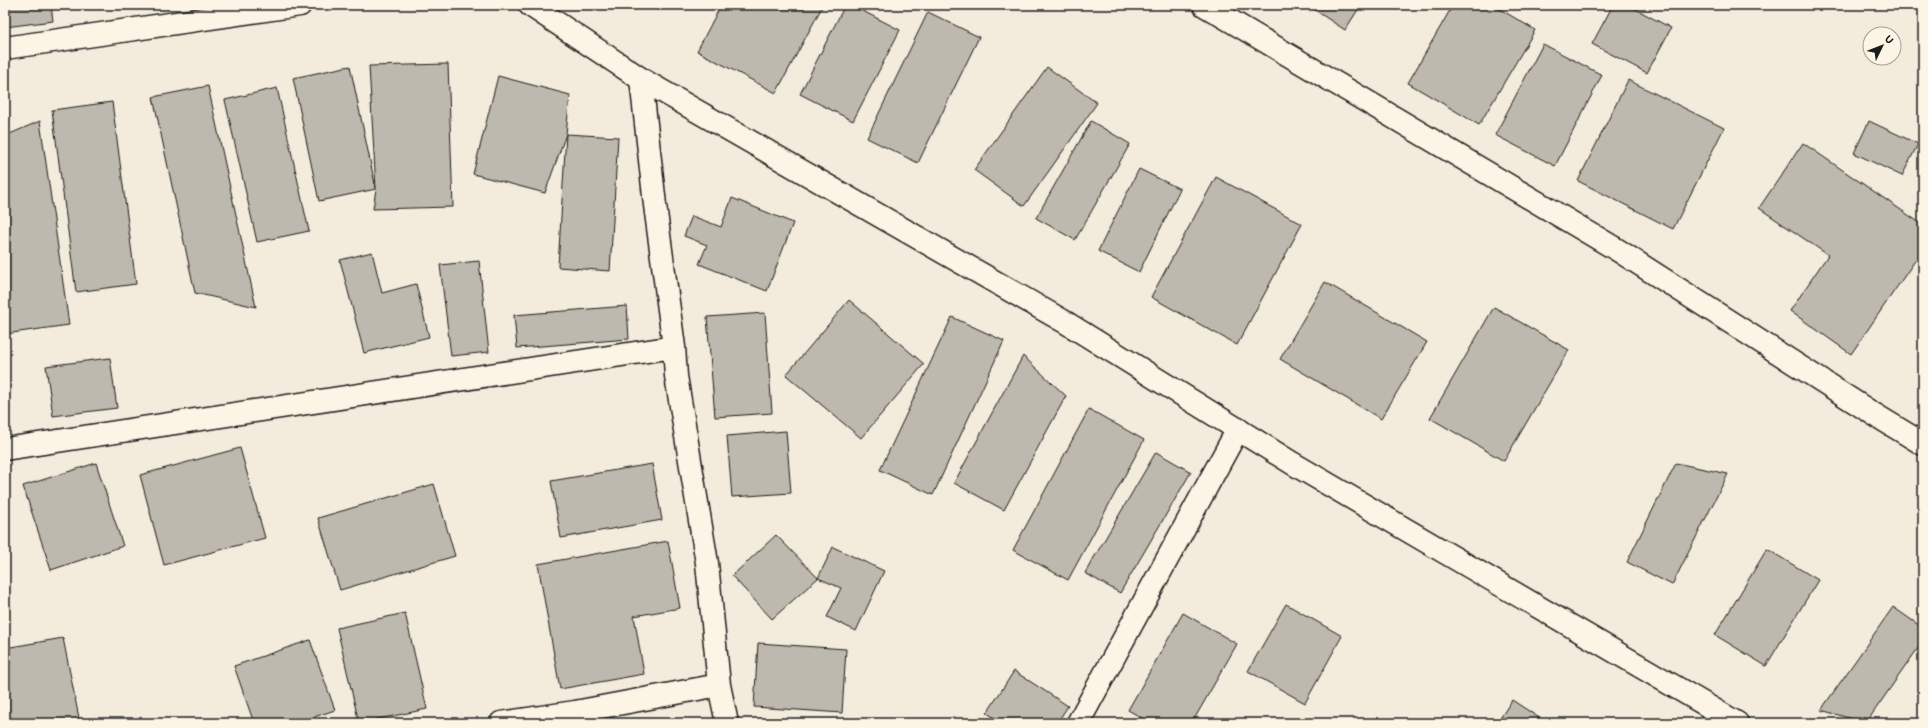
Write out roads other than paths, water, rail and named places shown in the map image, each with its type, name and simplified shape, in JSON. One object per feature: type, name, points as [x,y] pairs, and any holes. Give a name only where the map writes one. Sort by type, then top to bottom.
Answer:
[{"type":"street","points":[[5,48],[300,5]]},
{"type":"street","points":[[531,5],[641,79],[1065,322],[1238,429],[1737,723]]},
{"type":"street","points":[[1204,5],[1616,249],[1923,444]]},
{"type":"street","points":[[641,79],[655,205],[674,347],[676,376],[708,563],[719,685],[727,723]]},
{"type":"street","points":[[5,449],[674,347]]},
{"type":"street","points":[[1078,723],[1238,429]]},
{"type":"street","points":[[502,723],[575,712],[719,685]]}]
